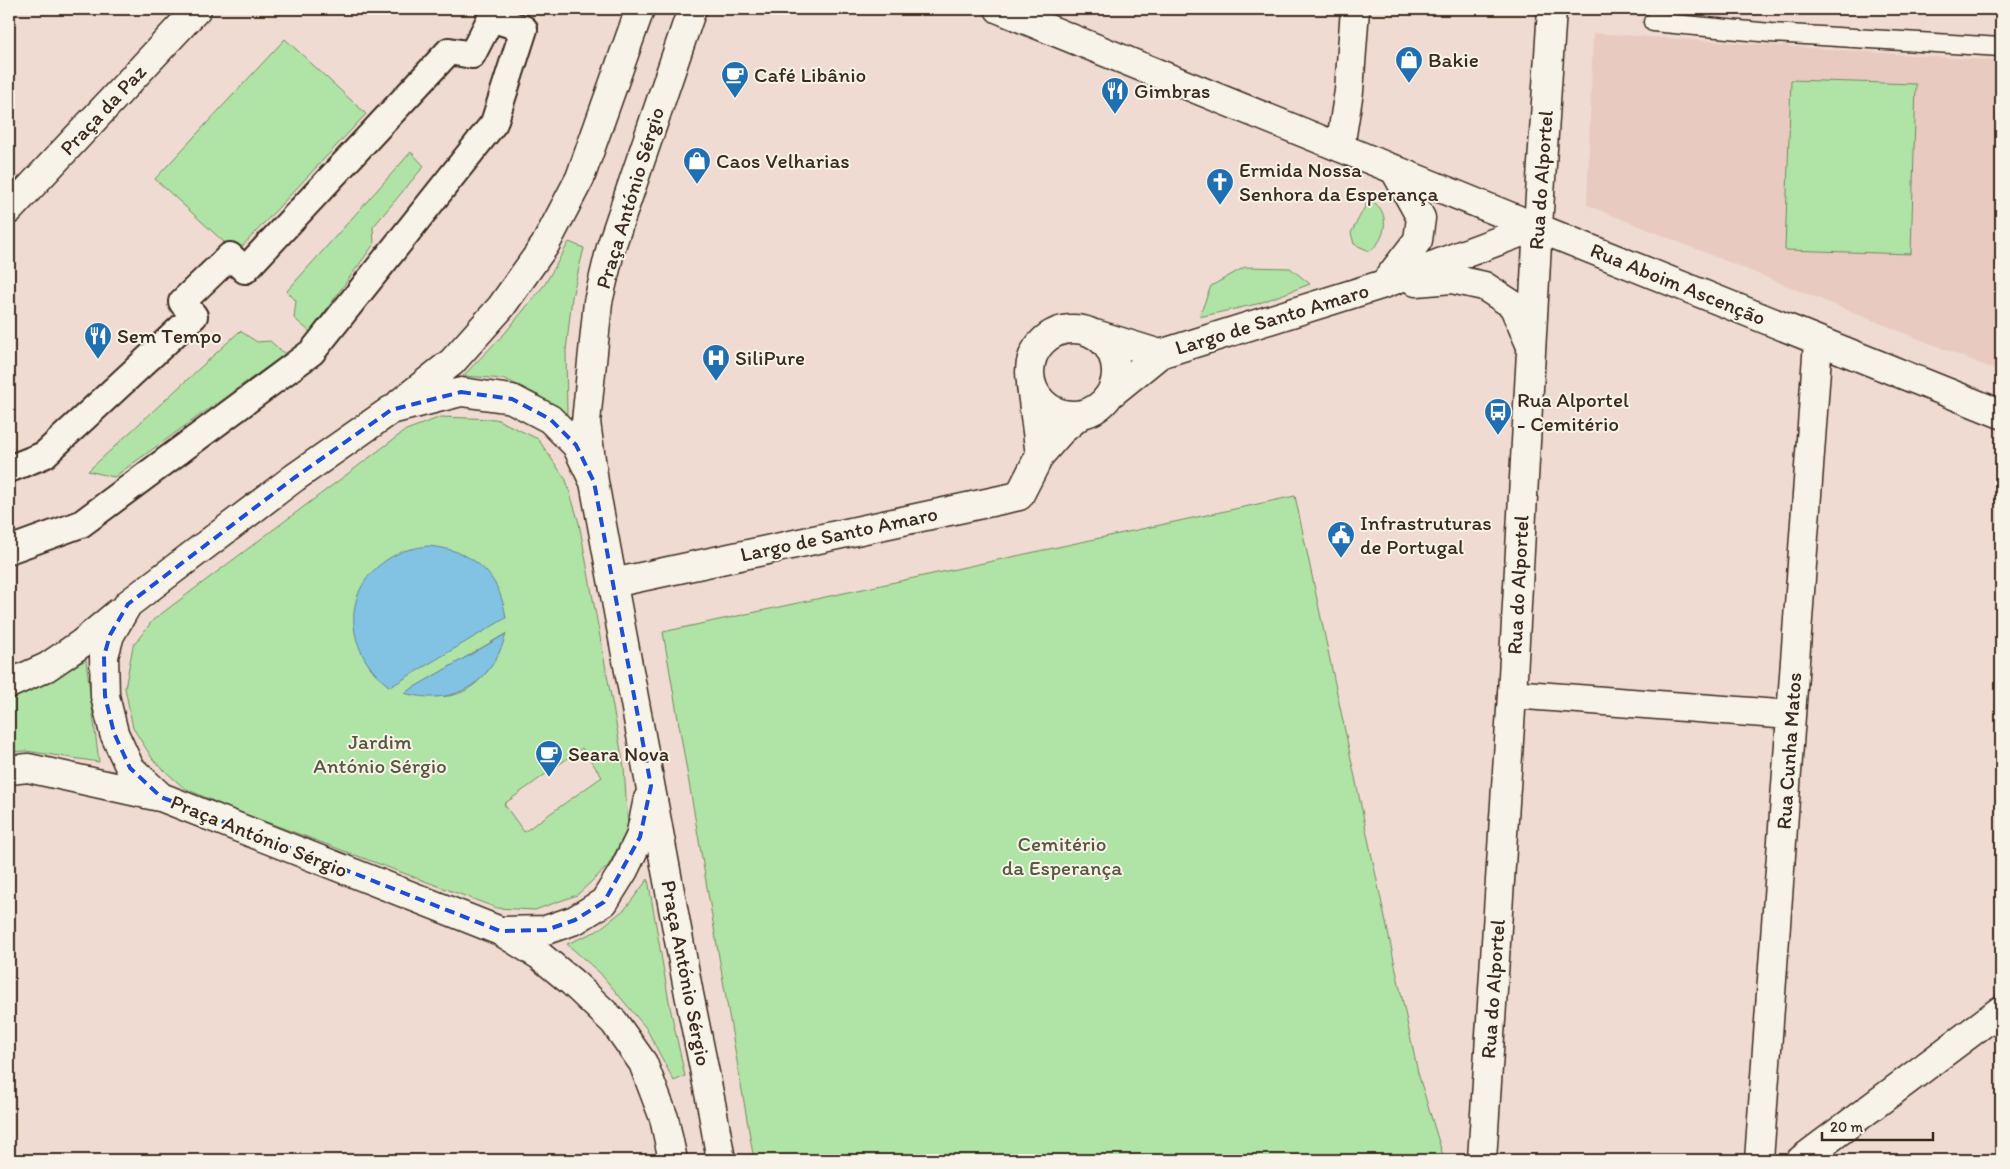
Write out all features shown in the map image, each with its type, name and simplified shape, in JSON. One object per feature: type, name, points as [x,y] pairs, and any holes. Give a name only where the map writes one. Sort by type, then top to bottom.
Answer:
[{"type":"street","name":"Praça da Paz","points":[[9,210],[197,9]]},
{"type":"street","name":"Praça António Sérgio","points":[[640,9],[580,178],[545,245],[500,306],[452,362],[391,410],[294,478],[128,604],[110,635],[104,656],[105,696],[114,734],[130,768],[161,797],[500,931],[540,955],[614,1022],[642,1063],[664,1118],[673,1160]]},
{"type":"street","name":"Praça António Sérgio","points":[[692,9],[611,247],[598,302],[586,422],[594,482],[721,1160]]},
{"type":"street","name":"Rua Aboim Ascenção","points":[[999,9],[1538,226],[1818,342],[2001,414]]},
{"type":"street","points":[[1340,147],[1350,91],[1355,9]]},
{"type":"street","name":"Rua do Alportel","points":[[1482,1160],[1512,694],[1552,9]]},
{"type":"street","points":[[9,469],[44,455],[194,316],[182,302],[230,256],[245,270],[448,51],[472,56],[491,18],[524,29],[494,123],[312,352],[81,524],[9,550]]},
{"type":"street","points":[[1384,284],[1418,240],[1421,218],[1394,169]]},
{"type":"street","points":[[1384,284],[1538,226]]},
{"type":"street","points":[[1384,284],[1452,280],[1484,286],[1513,305],[1531,346]]},
{"type":"street","name":"Largo de Santo Amaro","points":[[1160,354],[1384,284]]},
{"type":"street","points":[[1040,455],[1029,372],[1032,357],[1042,342],[1060,330],[1092,332],[1104,341],[1114,356],[1117,375],[1112,393]]},
{"type":"street","points":[[1083,330],[1160,354]]},
{"type":"street","name":"Rua Cunha Matos","points":[[1759,1160],[1818,342]]},
{"type":"street","points":[[1040,455],[1079,416],[1094,411],[1106,402],[1112,393],[1160,354]]},
{"type":"street","points":[[1030,383],[1041,403],[1058,414],[1079,416]]},
{"type":"street","name":"Praça António Sérgio","points":[[391,410],[462,392],[512,400],[550,419],[576,445],[594,482]]},
{"type":"street","name":"Largo de Santo Amaro","points":[[613,583],[1019,496],[1040,455]]},
{"type":"street","points":[[9,684],[54,662],[82,643],[128,604]]},
{"type":"street","points":[[1512,694],[1791,715]]},
{"type":"street","points":[[9,770],[28,768],[161,797]]},
{"type":"street","name":"Praça António Sérgio","points":[[500,931],[546,930],[575,920],[604,902],[624,870],[640,837],[651,786]]},
{"type":"street","points":[[1801,1160],[2001,1010]]},
{"type":"lane","points":[[1653,22],[2001,48]]},
{"type":"highlighted area","points":[[461,392],[512,399],[550,419],[576,445],[594,482],[651,786],[640,837],[604,902],[575,920],[546,930],[500,931],[161,797],[130,768],[114,733],[105,696],[104,656],[110,635],[128,604],[294,478],[391,410]]},
{"type":"shaded area","points":[[1593,33],[2001,61],[2001,372],[1587,205]]},
{"type":"green space","points":[[285,39],[366,114],[236,253],[155,179]]},
{"type":"green space","points":[[1791,80],[1916,84],[1911,254],[1785,250]]},
{"type":"green space","points":[[411,152],[424,166],[373,227],[374,244],[310,332],[294,318],[296,301],[287,291]]},
{"type":"green space","points":[[1369,199],[1382,212],[1384,225],[1378,243],[1369,251],[1354,244],[1351,233]]},
{"type":"green space","points":[[569,242],[584,248],[572,297],[566,351],[567,417],[538,395],[505,379],[463,376],[505,333],[545,284]]},
{"type":"green space","points":[[1245,267],[1290,268],[1310,284],[1257,304],[1199,317],[1211,286]]},
{"type":"green space","points":[[240,331],[257,342],[270,341],[285,354],[114,477],[88,471]]},
{"type":"green space","name":"Jardim António Sérgio","points":[[441,417],[496,419],[538,439],[566,480],[579,523],[624,767],[628,828],[608,866],[577,895],[535,910],[497,908],[229,808],[184,788],[154,761],[133,728],[125,688],[133,646],[153,620],[406,430]],"holes":[[[505,634],[498,654],[486,674],[468,689],[459,694],[448,696],[405,693]],[[582,748],[602,777],[524,832],[504,804]]]},
{"type":"green space","name":"Cemitério da Esperança","points":[[1295,496],[1418,1073],[1444,1159],[754,1160],[663,632]]},
{"type":"green space","points":[[86,660],[99,762],[26,751],[9,752],[9,701]]},
{"type":"green space","points":[[648,879],[670,1007],[685,1076],[674,1081],[646,1028],[600,973],[567,944],[597,931],[625,909]]},
{"type":"water","points":[[427,546],[457,552],[481,566],[497,588],[503,602],[506,618],[390,687],[374,672],[363,655],[356,636],[354,618],[357,599],[365,582],[378,566],[400,552]]},
{"type":"water","points":[[506,634],[500,651],[491,666],[481,678],[468,688],[455,694],[439,697],[422,697],[404,693]]},
{"type":"place","name":"Bakie","points":[[1409,84]]},
{"type":"place","name":"Café Libânio","points":[[735,99]]},
{"type":"place","name":"Gimbras","points":[[1115,115]]},
{"type":"place","name":"Caos Velharias","points":[[697,185]]},
{"type":"place","name":"Ermida Nossa Senhora da Esperança","points":[[1220,206]]},
{"type":"place","name":"Sem Tempo","points":[[98,360]]},
{"type":"place","name":"SiliPure","points":[[716,382]]},
{"type":"place","name":"Rua Alportel - Cemitério","points":[[1498,436]]},
{"type":"place","name":"Infrastruturas de Portugal","points":[[1341,559]]},
{"type":"place","name":"Seara Nova","points":[[549,778]]}]
